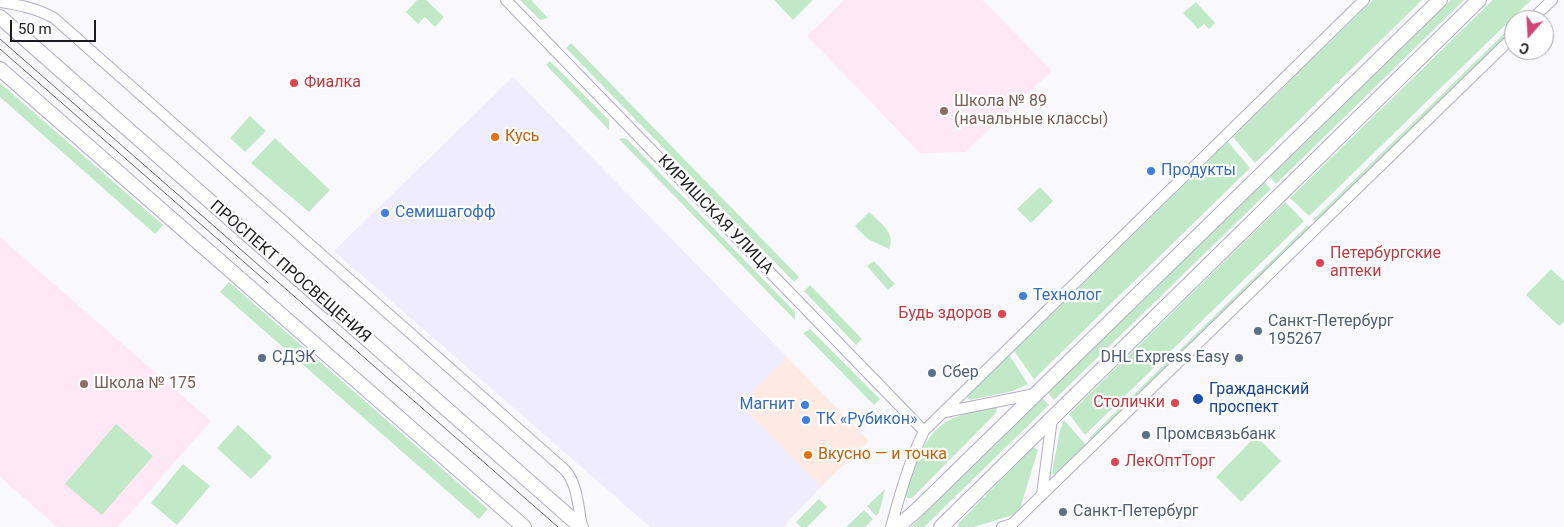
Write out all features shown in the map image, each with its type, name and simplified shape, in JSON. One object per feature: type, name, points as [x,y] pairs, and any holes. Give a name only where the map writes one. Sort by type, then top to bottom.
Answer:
[{"type":"main road","points":[[897,527],[917,510],[1440,0]]},
{"type":"main road","points":[[941,527],[1479,0]]},
{"type":"main road","name":"ПРОСПЕКТ ПРОСВЕЩЕНИЯ","points":[[0,17],[581,527]]},
{"type":"main road","points":[[0,69],[524,527]]},
{"type":"street","name":"КИРИШСКАЯ УЛИЦА","points":[[506,0],[924,431]]},
{"type":"street","points":[[891,527],[900,492],[924,431],[1364,0]]},
{"type":"street","points":[[1542,10],[1552,0]]},
{"type":"street","points":[[0,2],[24,6],[54,18],[564,470],[572,478],[575,486],[581,527]]},
{"type":"street","points":[[1002,527],[1012,524],[1504,46]]},
{"type":"street","points":[[944,413],[1035,394]]},
{"type":"street","points":[[1042,495],[1052,418]]},
{"type":"shaded area","name":"Школа № 89 (начальные классы)","points":[[844,0],[983,0],[1052,71],[965,152],[920,153],[807,36]]},
{"type":"shaded area","points":[[513,77],[787,357],[740,404],[821,487],[783,527],[650,527],[334,251]]},
{"type":"shaded area","name":"Школа № 175","points":[[0,237],[211,421],[118,527],[57,527],[0,477]]},
{"type":"shaded area","name":"ТК «Рубикон»","points":[[787,357],[869,441],[821,487],[740,404]]},
{"type":"green space","points":[[417,0],[426,0],[444,17],[435,27],[425,17],[418,24],[406,12]]},
{"type":"green space","points":[[520,0],[531,0],[548,18],[540,20]]},
{"type":"green space","points":[[774,0],[813,0],[793,20]]},
{"type":"green space","points":[[1373,0],[1422,0],[1255,163],[1233,137]]},
{"type":"green space","points":[[1451,0],[1464,0],[1276,184],[1270,177]]},
{"type":"green space","points":[[1493,0],[1531,0],[1521,10],[1504,10],[1504,26],[1309,216],[1290,198]]},
{"type":"green space","points":[[1196,2],[1215,23],[1209,29],[1204,24],[1198,29],[1183,13]]},
{"type":"green space","points":[[1504,34],[1504,38],[1315,222],[1313,220]]},
{"type":"green space","points":[[571,43],[799,277],[794,282],[566,48]]},
{"type":"green space","points":[[550,61],[609,120],[609,130],[546,65]]},
{"type":"green space","points":[[0,83],[163,225],[155,234],[0,97]]},
{"type":"green space","points":[[250,116],[266,131],[245,152],[230,138]]},
{"type":"green space","points":[[275,138],[330,190],[309,212],[251,163]]},
{"type":"green space","points":[[619,139],[627,139],[795,312],[795,320]]},
{"type":"green space","points":[[1228,142],[1250,168],[1034,379],[1014,351]]},
{"type":"green space","points":[[1264,182],[1271,189],[1054,400],[1048,393]]},
{"type":"green space","points":[[1040,187],[1053,201],[1031,223],[1017,209]]},
{"type":"green space","points":[[1285,202],[1304,221],[1085,435],[1069,414]]},
{"type":"green space","points":[[869,212],[889,233],[891,243],[889,249],[868,239],[855,226]]},
{"type":"green space","points":[[1308,225],[1310,227],[1091,440],[1089,438]]},
{"type":"green space","points":[[874,261],[895,284],[888,290],[867,266]]},
{"type":"green space","points":[[1551,269],[1564,281],[1564,322],[1559,326],[1526,295]]},
{"type":"green space","points":[[229,282],[488,509],[479,519],[220,292]]},
{"type":"green space","points":[[810,285],[862,339],[856,345],[804,291]]},
{"type":"green space","points":[[810,329],[880,399],[874,405],[803,333]]},
{"type":"green space","points":[[1009,355],[1028,384],[1013,391],[969,400],[967,396]]},
{"type":"green space","points":[[1042,398],[1049,405],[924,527],[911,527]]},
{"type":"green space","points":[[992,406],[997,408],[996,413],[912,498],[907,498],[905,494],[917,461],[935,431],[954,418]]},
{"type":"green space","points":[[1064,420],[1086,445],[1054,475],[1052,472],[1060,430]]},
{"type":"green space","points":[[116,424],[153,456],[102,515],[65,484]]},
{"type":"green space","points":[[238,425],[272,457],[251,479],[217,448]]},
{"type":"green space","points":[[1256,436],[1281,461],[1241,502],[1216,477]]},
{"type":"green space","points":[[1033,447],[1038,450],[1020,509],[1016,514],[974,527],[958,527],[958,524]]},
{"type":"green space","points":[[183,464],[210,486],[177,525],[151,503]]},
{"type":"green space","points":[[885,489],[879,513],[876,516],[867,506]]},
{"type":"green space","points":[[819,499],[827,507],[807,527],[801,527],[796,522]]},
{"type":"green space","points":[[864,510],[873,519],[865,527],[846,527]]},
{"type":"tram line","points":[[0,39],[558,527]]},
{"type":"tram line","points":[[0,49],[268,283]]},
{"type":"place","name":"Фиалка","points":[[294,83]]},
{"type":"place","name":"Школа № 89 (начальные классы)","points":[[944,111]]},
{"type":"place","name":"Кусь","points":[[495,137]]},
{"type":"place","name":"Продукты","points":[[1151,171]]},
{"type":"place","name":"Семишагофф","points":[[385,213]]},
{"type":"place","name":"Петербургские аптеки","points":[[1320,263]]},
{"type":"place","name":"Технолог","points":[[1023,296]]},
{"type":"place","name":"Будь здоров","points":[[1002,314]]},
{"type":"place","name":"Санкт-Петербург 195267","points":[[1258,331]]},
{"type":"place","name":"СДЭК","points":[[262,358]]},
{"type":"place","name":"DHL Express Easy","points":[[1239,358]]},
{"type":"place","name":"Сбер","points":[[932,373]]},
{"type":"place","name":"Школа № 175","points":[[84,384]]},
{"type":"place","name":"Гражданский проспект","points":[[1198,399]]},
{"type":"place","name":"Столички","points":[[1175,403]]},
{"type":"place","name":"Магнит","points":[[805,405]]},
{"type":"place","name":"ТК «Рубикон»","points":[[806,420]]},
{"type":"place","name":"Промсвязьбанк","points":[[1146,435]]},
{"type":"place","name":"Вкусно — и точка","points":[[808,455]]},
{"type":"place","name":"ЛекОптТорг","points":[[1115,462]]},
{"type":"place","name":"Санкт-Петербург","points":[[1063,512]]}]
